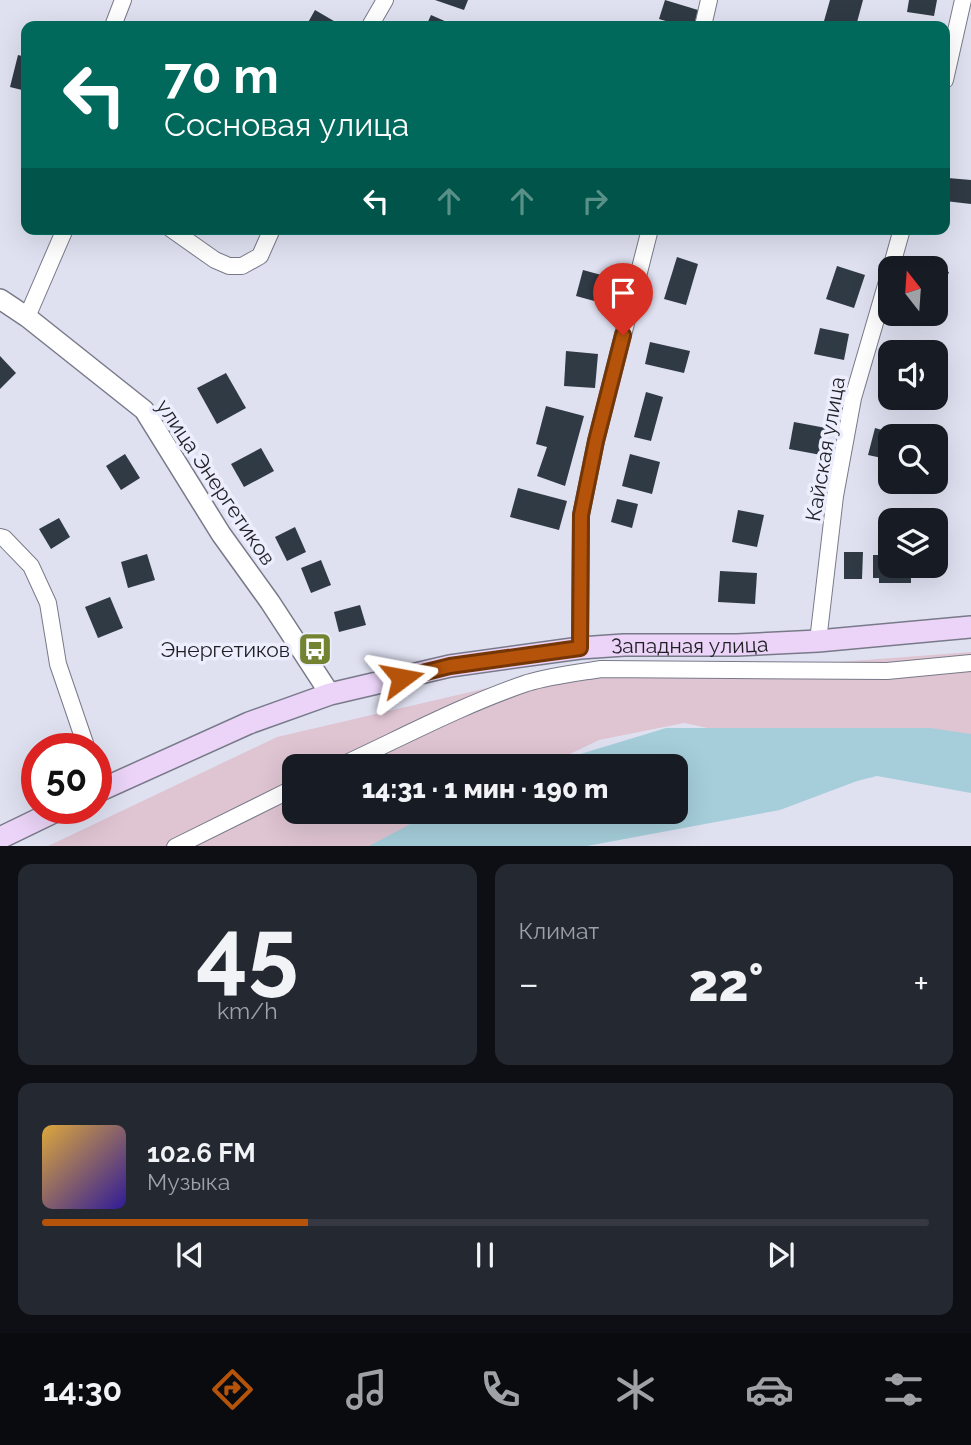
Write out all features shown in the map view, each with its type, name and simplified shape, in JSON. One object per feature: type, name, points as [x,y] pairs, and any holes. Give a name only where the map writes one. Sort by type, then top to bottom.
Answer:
[{"type":"main road","name":"Западная улица","points":[[112,785],[249,723],[330,695],[450,666],[580,648],[818,641],[971,627]]},
{"type":"main road","points":[[0,838],[29,824]]},
{"type":"street","points":[[115,21],[124,0]]},
{"type":"street","points":[[373,21],[385,0]]},
{"type":"street","points":[[703,21],[709,0]]},
{"type":"street","points":[[950,56],[962,0]]},
{"type":"street","points":[[27,317],[62,235]]},
{"type":"street","points":[[180,235],[215,260],[229,266],[242,265],[260,256],[269,235]]},
{"type":"street","points":[[580,648],[581,515],[596,441],[648,235]]},
{"type":"street","name":"Кайская улица","points":[[894,256],[900,235]]},
{"type":"street","name":"улица Энергетиков","points":[[0,299],[27,317],[144,410],[221,534],[270,602],[330,695]]},
{"type":"street","name":"Кайская улица","points":[[818,641],[835,496],[853,398],[878,312]]},
{"type":"street","points":[[0,537],[31,566],[48,603],[58,664],[82,733]]},
{"type":"street","points":[[366,754],[461,710],[528,683],[601,669],[887,671],[971,663]]},
{"type":"street","points":[[175,846],[282,794]]},
{"type":"shaded area","points":[[971,652],[971,757],[731,733],[684,723],[599,740],[570,754],[282,754],[282,824],[425,824],[379,846],[48,846],[94,824],[112,824],[112,816],[277,737],[569,669],[787,666]]},
{"type":"water","points":[[666,728],[930,728],[971,734],[971,793],[877,776],[780,810],[587,846],[369,846],[410,824],[688,824],[688,754],[580,754]]},
{"type":"building","points":[[435,0],[468,0],[464,10]]},
{"type":"building","points":[[665,0],[698,10],[695,21],[659,19]]},
{"type":"building","points":[[830,0],[863,0],[857,21],[824,21]]},
{"type":"building","points":[[909,0],[937,0],[934,16],[907,12]]},
{"type":"building","points":[[315,10],[334,21],[309,21]]},
{"type":"building","points":[[431,15],[445,21],[428,21]]},
{"type":"building","points":[[18,55],[21,56],[21,90],[10,87]]},
{"type":"building","points":[[950,178],[971,180],[971,204],[950,202]]},
{"type":"building","points":[[677,257],[698,264],[686,305],[664,299]]},
{"type":"building","points":[[837,266],[865,275],[854,308],[826,299]]},
{"type":"building","points":[[583,270],[616,279],[609,305],[576,296]]},
{"type":"building","points":[[820,328],[849,334],[844,360],[814,354]]},
{"type":"building","points":[[650,342],[690,351],[684,373],[645,364]]},
{"type":"building","points":[[566,351],[598,354],[595,388],[564,386]]},
{"type":"building","points":[[0,356],[16,373],[0,389]]},
{"type":"building","points":[[226,373],[246,408],[217,424],[197,388]]},
{"type":"building","points":[[646,392],[663,397],[651,441],[634,437]]},
{"type":"building","points":[[546,406],[584,416],[565,486],[537,476],[547,447],[536,444]]},
{"type":"building","points":[[794,422],[826,428],[821,455],[789,449]]},
{"type":"building","points":[[875,428],[878,429],[878,457],[868,455]]},
{"type":"building","points":[[261,448],[274,471],[244,487],[231,464]]},
{"type":"building","points":[[125,454],[140,478],[121,490],[106,466]]},
{"type":"building","points":[[630,454],[660,462],[652,494],[622,486]]},
{"type":"building","points":[[518,488],[567,501],[559,530],[510,517]]},
{"type":"building","points":[[617,499],[638,504],[632,528],[611,522]]},
{"type":"building","points":[[738,510],[764,515],[757,547],[732,542]]},
{"type":"building","points":[[59,518],[70,537],[51,549],[39,529]]},
{"type":"building","points":[[295,527],[306,552],[287,561],[275,537]]},
{"type":"building","points":[[844,552],[863,552],[862,579],[844,579]]},
{"type":"building","points":[[147,554],[155,580],[128,588],[121,562]]},
{"type":"building","points":[[873,555],[878,555],[878,578],[873,578]]},
{"type":"building","points":[[321,560],[331,585],[311,593],[301,568]]},
{"type":"building","points":[[720,571],[757,573],[755,604],[718,602]]},
{"type":"building","points":[[879,578],[911,578],[911,583],[879,583]]},
{"type":"building","points":[[110,597],[123,628],[98,638],[85,607]]},
{"type":"building","points":[[360,605],[366,625],[339,632],[334,612]]},
{"type":"place","name":"Энергетиков","points":[[315,649]]},
{"type":"route","points":[[402,678],[450,666],[580,648],[581,515],[596,441],[623,335]]}]
